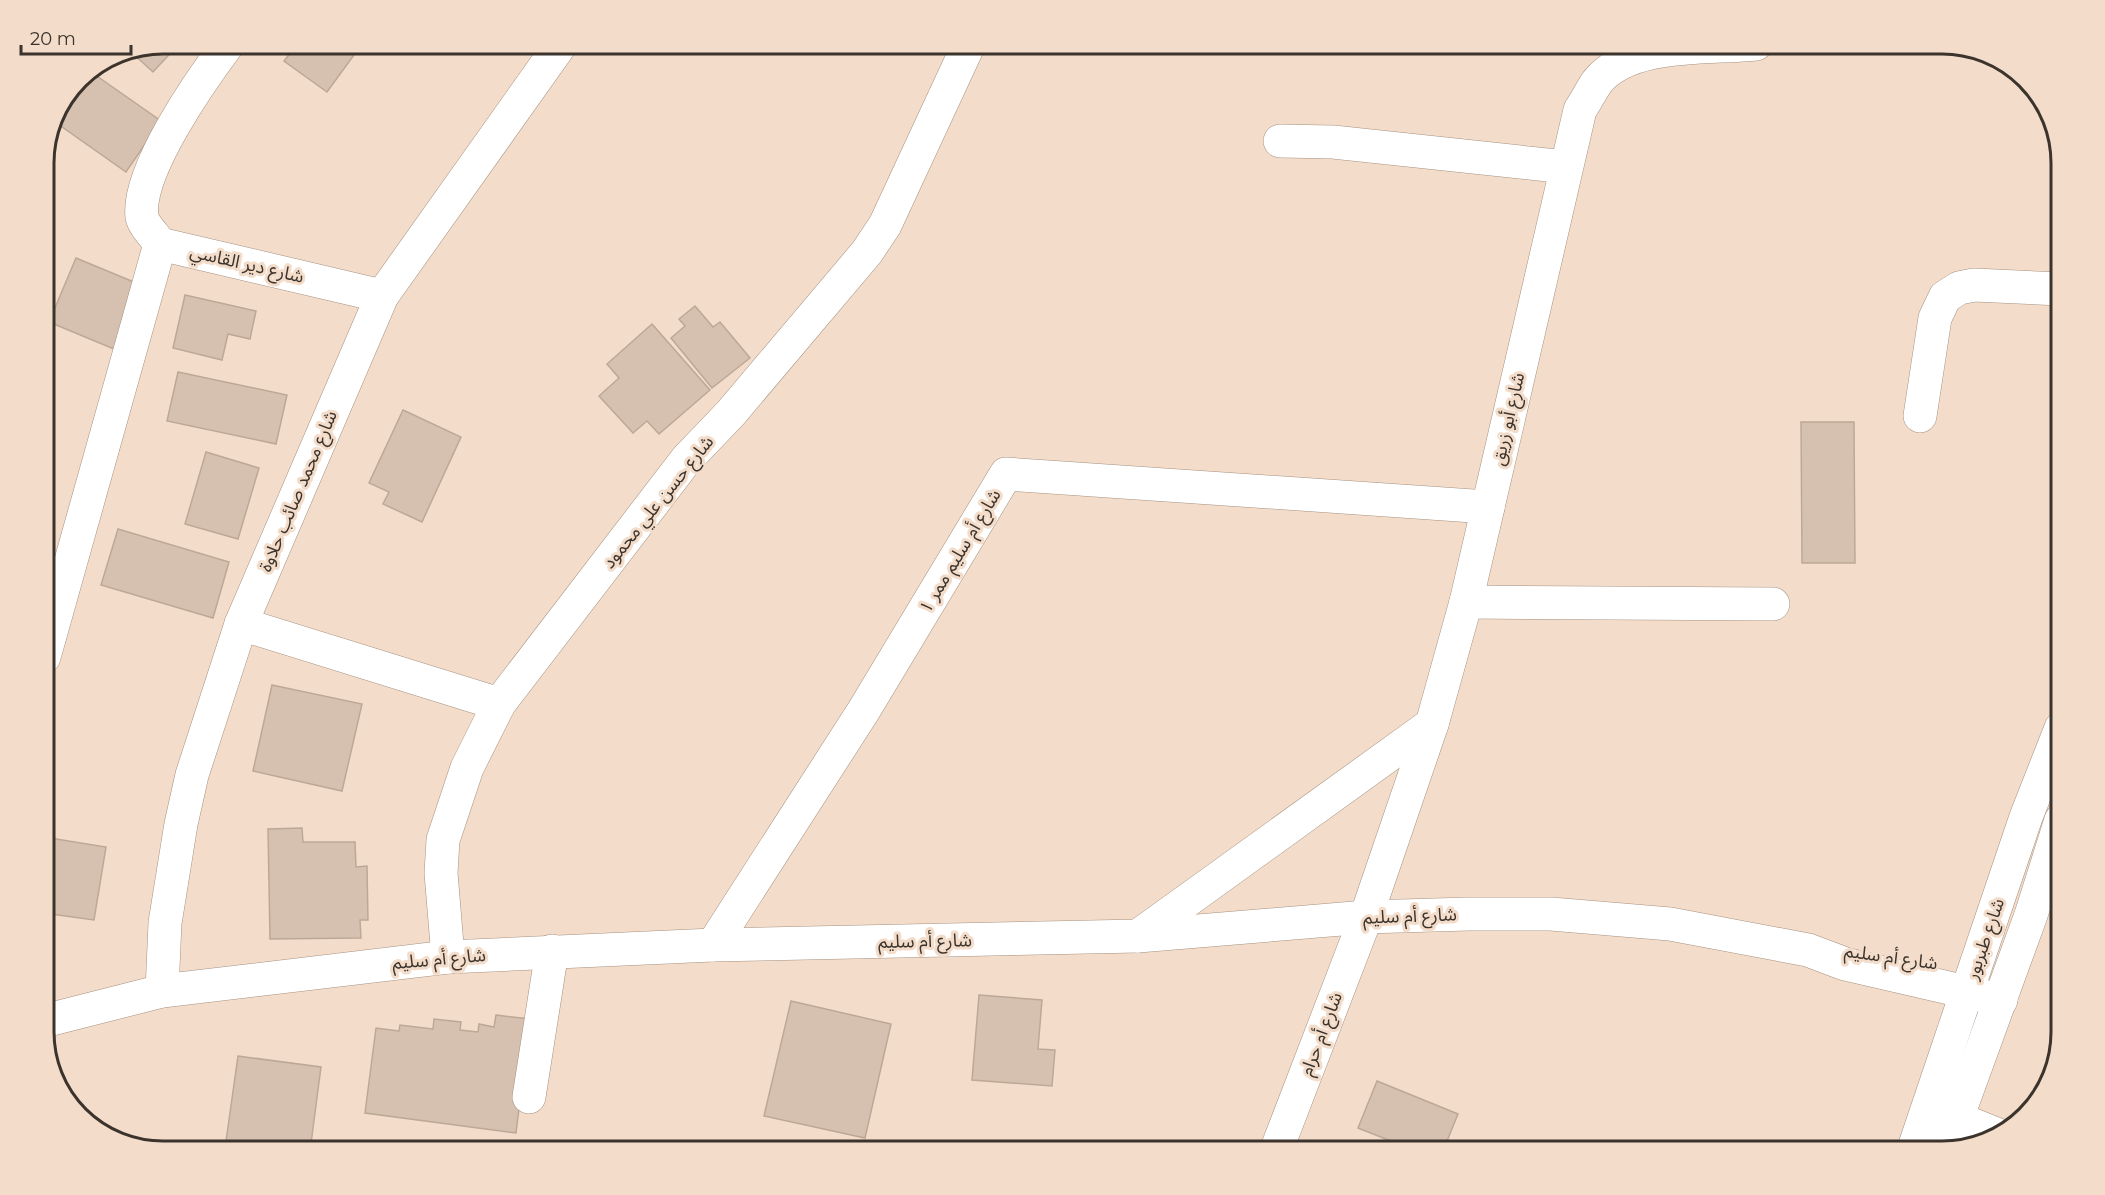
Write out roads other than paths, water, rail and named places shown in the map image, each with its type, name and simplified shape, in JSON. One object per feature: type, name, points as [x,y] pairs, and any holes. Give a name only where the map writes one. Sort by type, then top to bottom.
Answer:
[{"type":"street","points":[[54,621],[160,244],[143,220],[142,200],[150,171],[194,94],[221,54]]},
{"type":"street","name":"شارع محمد صائب حلاوة","points":[[162,991],[165,923],[181,824],[192,775],[241,624],[382,296],[554,54]]},
{"type":"street","name":"شارع حسن علي محمود","points":[[448,957],[441,873],[443,840],[467,768],[499,704],[686,460],[731,413],[867,252],[885,225],[964,54]]},
{"type":"street","name":"شارع أبو زريق","points":[[1366,917],[1432,724],[1466,602],[1580,110],[1598,81],[1625,61],[1649,54]]},
{"type":"street","points":[[1280,141],[1333,142],[1566,167]]},
{"type":"street","name":"شارع دير القاسي","points":[[160,244],[382,296]]},
{"type":"street","points":[[1920,416],[1935,318],[1945,297],[1959,288],[1974,285],[2051,289]]},
{"type":"street","name":"شارع أم سليم ممر ١","points":[[713,945],[864,710],[1006,474],[1488,507]]},
{"type":"street","points":[[1466,602],[1773,604]]},
{"type":"street","points":[[241,624],[499,704]]},
{"type":"street","points":[[1138,936],[1432,724]]},
{"type":"street","name":"شارع طبربور","points":[[1935,1141],[1944,1112],[1971,981],[2026,817],[2051,753]]},
{"type":"street","name":"شارع طبربور","points":[[1944,1112],[2005,988],[2051,850]]},
{"type":"street","name":"شارع أم سليم","points":[[54,1018],[162,991],[448,957],[713,945],[1138,936],[1366,917],[1551,914],[1670,924],[1808,950],[1851,948],[1878,951],[1971,981],[2005,988]]},
{"type":"street","name":"شارع أم حرام","points":[[1280,1141],[1366,917]]},
{"type":"street","points":[[530,1097],[552,951]]},
{"type":"street","points":[[1944,1112],[1988,1131]]}]
